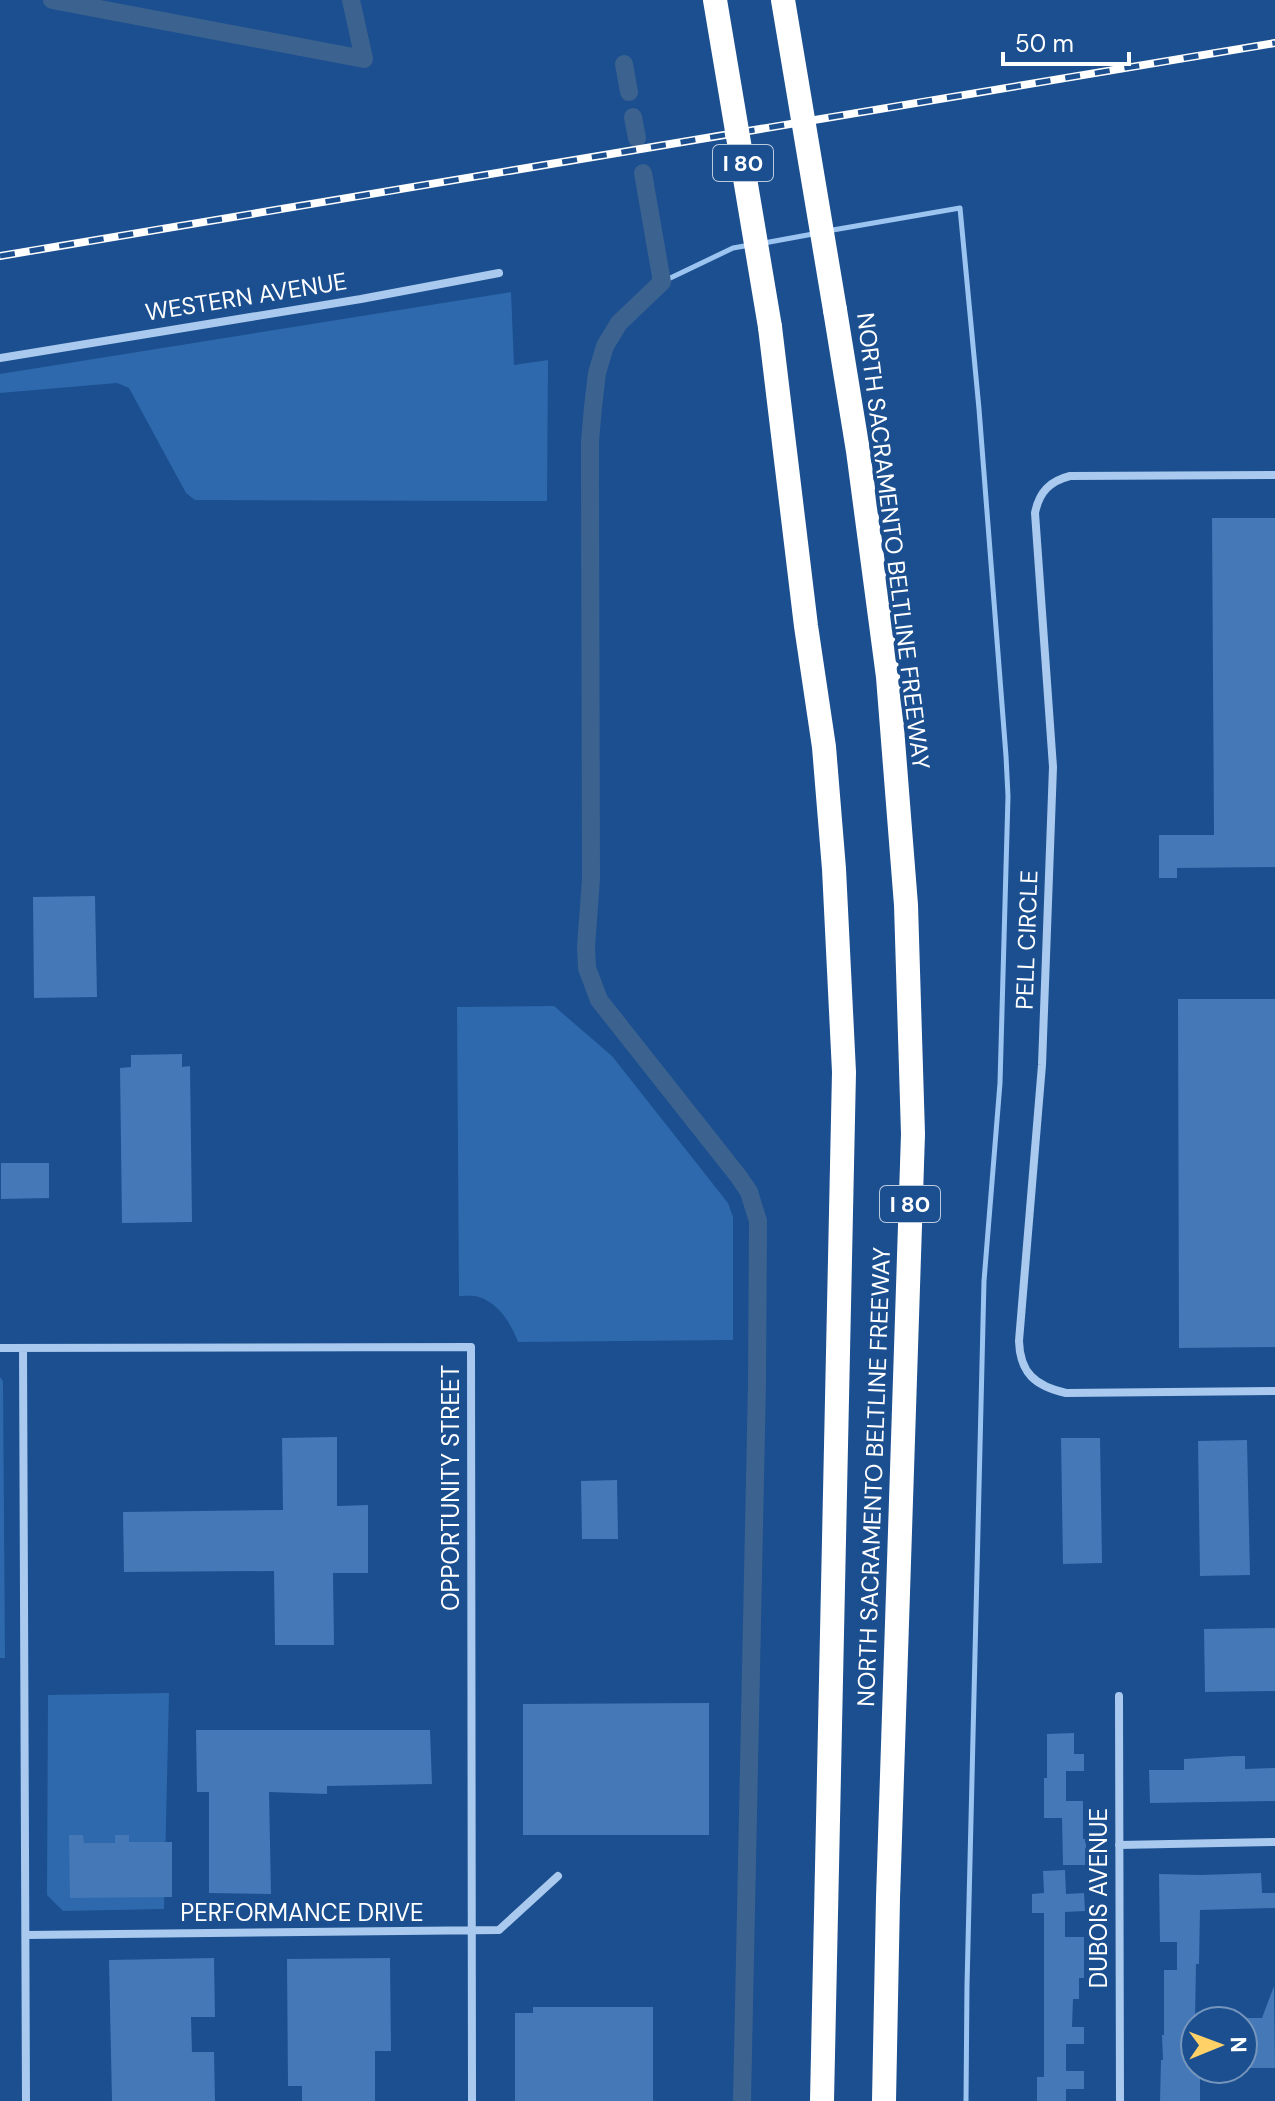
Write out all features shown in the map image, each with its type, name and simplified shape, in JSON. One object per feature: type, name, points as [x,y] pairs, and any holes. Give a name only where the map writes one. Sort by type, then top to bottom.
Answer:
[{"type":"highway","name":"NORTH SACRAMENTO BELTLINE FREEWAY","points":[[715,0],[770,327],[806,626],[824,747],[834,869],[844,1072],[822,2101]]},
{"type":"highway","name":"NORTH SACRAMENTO BELTLINE FREEWAY","points":[[783,0],[858,451],[888,677],[906,905],[912,1150],[884,2101]]},
{"type":"street","name":"WESTERN AVENUE","points":[[0,358],[361,299],[499,273]]},
{"type":"street","name":"PELL CIRCLE","points":[[1275,475],[1070,476],[1052,482],[1038,501],[1035,513],[1053,767],[1042,1065],[1019,1341],[1028,1374],[1049,1389],[1066,1393],[1275,1391]]},
{"type":"street","name":"OPPORTUNITY STREET","points":[[0,1348],[471,1347],[472,2101]]},
{"type":"street","points":[[23,1348],[26,2101]]},
{"type":"street","name":"DUBOIS AVENUE","points":[[1119,1696],[1120,2101]]},
{"type":"street","points":[[1119,1845],[1275,1842]]},
{"type":"street","name":"PERFORMANCE DRIVE","points":[[26,1935],[499,1930],[558,1876]]},
{"type":"shaded area","points":[[511,292],[514,365],[548,360],[547,501],[195,500],[186,493],[129,388],[117,383],[0,393],[0,374]]},
{"type":"shaded area","points":[[554,1006],[612,1056],[728,1203],[733,1217],[733,1340],[518,1342],[508,1322],[493,1304],[477,1296],[459,1296],[457,1007]]},
{"type":"shaded area","points":[[0,1377],[3,1381],[5,1658],[0,1658]]},
{"type":"shaded area","points":[[169,1693],[164,1909],[63,1911],[47,1895],[48,1695]]},
{"type":"building","points":[[1212,518],[1275,518],[1275,867],[1177,868],[1177,878],[1159,878],[1159,835],[1214,835]]},
{"type":"building","points":[[95,896],[97,997],[34,998],[33,897]]},
{"type":"building","points":[[1178,999],[1275,999],[1275,1347],[1179,1348]]},
{"type":"building","points":[[182,1054],[182,1067],[190,1066],[192,1222],[122,1223],[120,1068],[131,1067],[131,1055]]},
{"type":"building","points":[[1,1163],[49,1163],[49,1198],[1,1199]]},
{"type":"building","points":[[337,1437],[337,1506],[368,1505],[368,1573],[333,1573],[334,1645],[275,1645],[274,1571],[124,1572],[123,1512],[283,1510],[282,1438]]},
{"type":"building","points":[[1061,1438],[1100,1438],[1102,1563],[1063,1564]]},
{"type":"building","points":[[1247,1440],[1250,1575],[1200,1576],[1198,1441]]},
{"type":"building","points":[[617,1480],[618,1539],[582,1539],[581,1481]]},
{"type":"building","points":[[1275,1628],[1275,1691],[1205,1692],[1204,1629]]},
{"type":"building","points":[[709,1703],[709,1835],[523,1835],[523,1704]]},
{"type":"building","points":[[196,1730],[430,1730],[432,1784],[327,1786],[327,1794],[269,1792],[271,1894],[209,1893],[209,1792],[197,1792]]},
{"type":"building","points":[[1074,1733],[1074,1754],[1084,1754],[1084,1771],[1066,1771],[1066,1801],[1083,1801],[1086,1865],[1063,1865],[1062,1818],[1044,1818],[1047,1734]]},
{"type":"building","points":[[1245,1756],[1245,1769],[1275,1768],[1275,1801],[1150,1803],[1149,1770],[1184,1770],[1184,1759]]},
{"type":"building","points":[[69,1835],[83,1835],[84,1843],[115,1843],[115,1835],[129,1835],[129,1842],[172,1842],[172,1897],[70,1898]]},
{"type":"building","points":[[1065,1870],[1066,1894],[1084,1893],[1085,1911],[1065,1912],[1065,1937],[1084,1937],[1084,1978],[1079,1978],[1079,1999],[1073,1999],[1072,2027],[1084,2027],[1084,2044],[1066,2044],[1066,2071],[1084,2071],[1084,2089],[1066,2089],[1066,2101],[1037,2101],[1037,2077],[1044,2077],[1044,1913],[1032,1913],[1032,1894],[1044,1893],[1043,1871]]},
{"type":"building","points":[[1261,1873],[1262,1893],[1275,1893],[1275,1908],[1200,1910],[1196,2005],[1179,2005],[1179,2085],[1200,2085],[1200,2101],[1160,2101],[1164,1970],[1177,1970],[1177,1942],[1160,1942],[1159,1874]]},
{"type":"building","points":[[214,1958],[215,2017],[191,2017],[192,2052],[214,2052],[215,2101],[112,2101],[109,1960]]},
{"type":"building","points":[[390,1958],[391,2051],[375,2051],[375,2101],[302,2101],[302,2086],[288,2086],[287,1959]]},
{"type":"building","points":[[1274,1986],[1275,2068],[1259,2068],[1259,2018],[1262,2018]]},
{"type":"building","points":[[533,2007],[653,2007],[653,2101],[515,2101],[515,2013],[533,2013]]},
{"type":"waterway","points":[[52,0],[364,59],[351,0]]},
{"type":"waterway","points":[[624,64],[629,92]]},
{"type":"waterway","points":[[633,117],[637,138]]},
{"type":"waterway","points":[[643,173],[662,282],[619,323],[605,346],[597,373],[590,441],[591,879],[587,968],[599,1000],[739,1177],[749,1192],[758,1221],[742,2101]]},
{"type":"waterway","points":[[827,231],[960,208],[1006,756],[1008,796],[1000,1083],[984,1281],[966,2101]]},
{"type":"waterway","points":[[764,243],[813,234]]},
{"type":"waterway","points":[[662,282],[733,248],[750,245]]},
{"type":"railway","points":[[0,256],[1275,43]]}]
